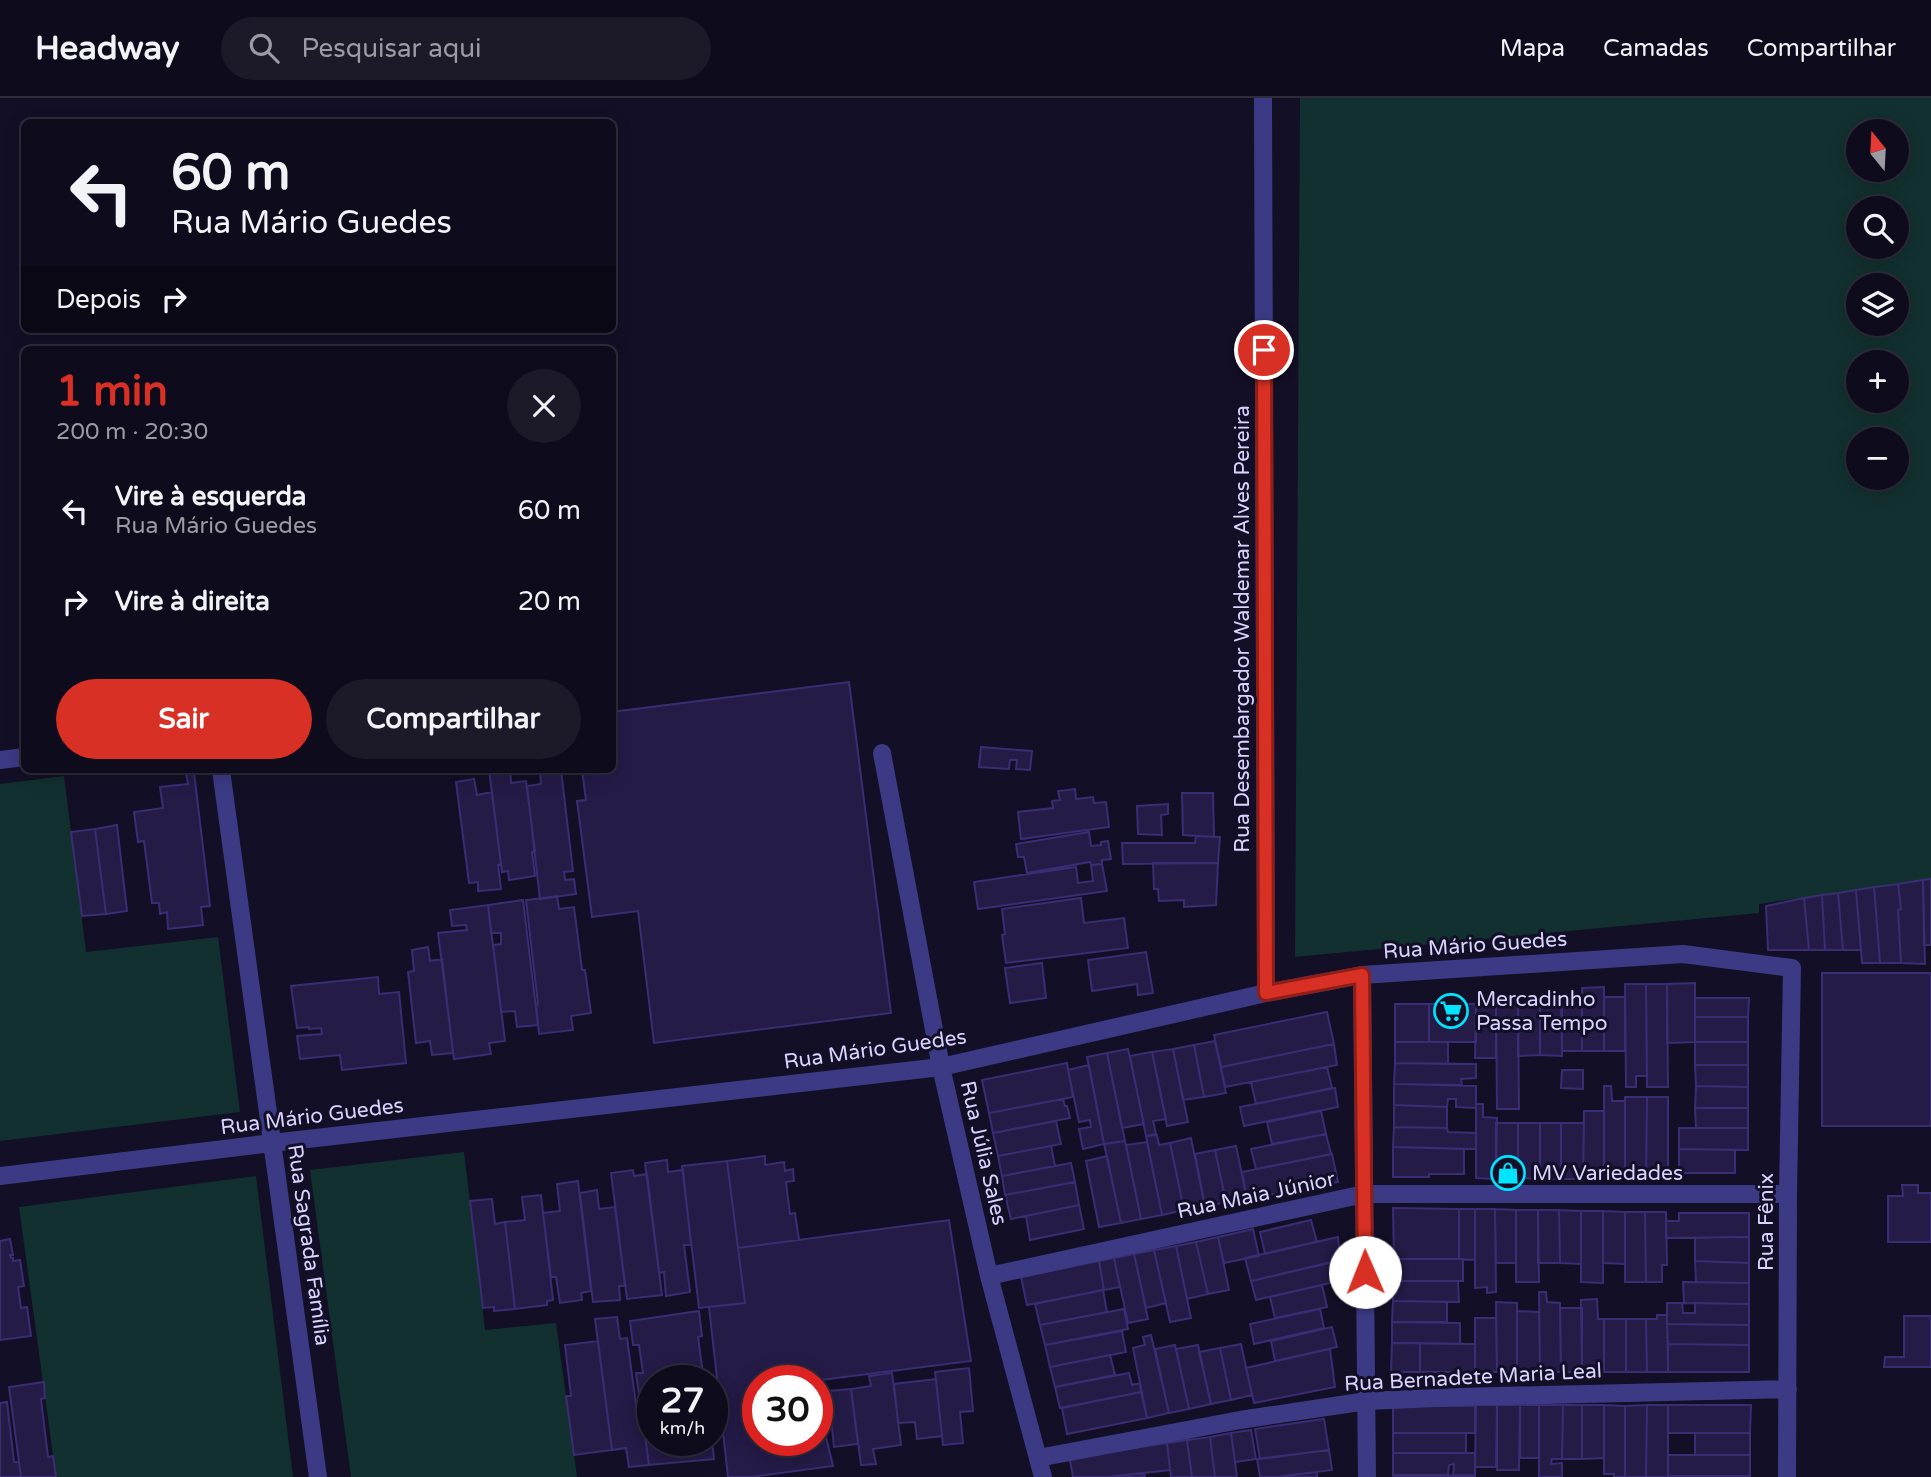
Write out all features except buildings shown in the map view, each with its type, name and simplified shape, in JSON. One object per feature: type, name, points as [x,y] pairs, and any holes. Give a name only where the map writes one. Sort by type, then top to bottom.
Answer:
[{"type":"street","name":"Rua Desembargador Waldemar Alves Pereira","points":[[1263,98],[1266,993]]},
{"type":"street","name":"Rua Júlia Sales","points":[[883,753],[941,1067],[989,1276],[1043,1477]]},
{"type":"street","points":[[0,760],[21,757]]},
{"type":"street","name":"Rua Sagrada Família","points":[[221,773],[318,1477]]},
{"type":"street","name":"Rua Mário Guedes","points":[[0,1176],[941,1067],[1266,993],[1362,975],[1683,954],[1792,968]]},
{"type":"street","name":"Rua Fênix","points":[[1787,1477],[1792,968]]},
{"type":"street","points":[[1362,975],[1367,1477]]},
{"type":"street","name":"Rua Maia Júnior","points":[[989,1276],[1364,1194],[1788,1194]]},
{"type":"street","name":"Rua Bernadete Maria Leal","points":[[1038,1458],[1240,1420],[1367,1401],[1788,1389]]},
{"type":"green space","points":[[1300,98],[1931,98],[1931,879],[1759,904],[1759,913],[1295,957]]},
{"type":"green space","points":[[64,776],[86,952],[218,937],[240,1112],[0,1141],[0,784]]},
{"type":"green space","points":[[464,1152],[485,1330],[556,1323],[577,1477],[351,1477],[310,1170]]},
{"type":"green space","points":[[256,1176],[293,1477],[56,1477],[19,1207]]},
{"type":"place","name":"Mercadinho Passa Tempo","points":[[1451,1011]]},
{"type":"place","name":"MV Variedades","points":[[1508,1173]]},
{"type":"route","points":[[1264,350],[1266,993],[1362,975],[1365,1272]]}]
